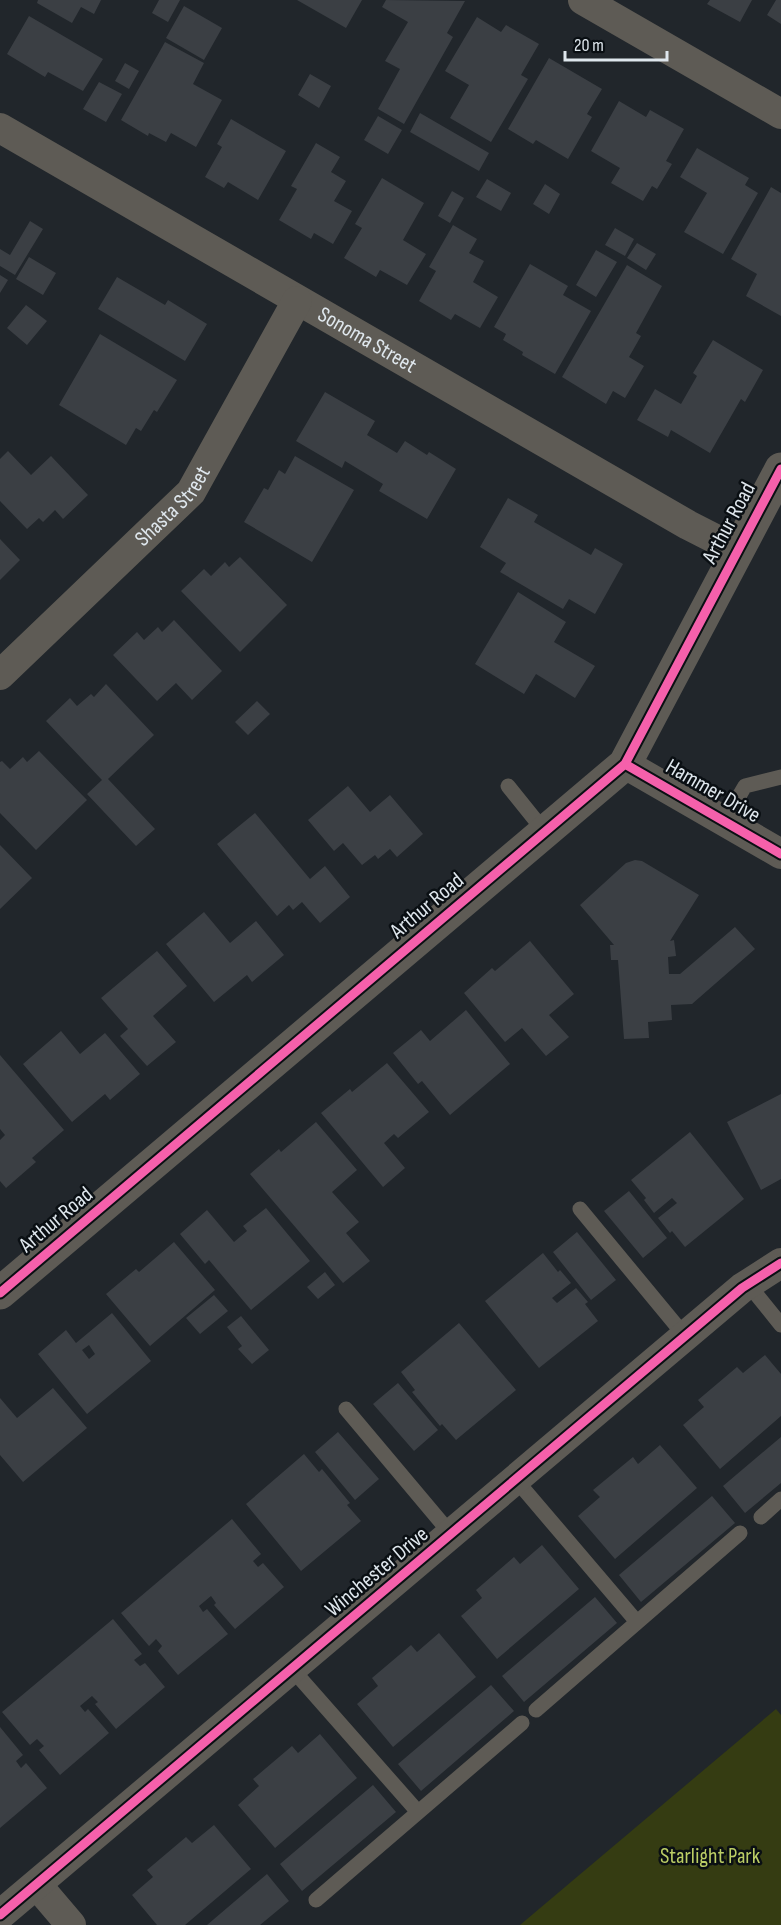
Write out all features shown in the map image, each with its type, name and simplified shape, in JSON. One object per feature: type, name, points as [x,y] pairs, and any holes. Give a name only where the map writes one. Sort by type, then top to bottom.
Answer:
[{"type":"street","points":[[584,0],[781,114]]},
{"type":"street","name":"Sonoma Street","points":[[0,128],[297,301],[688,525],[736,550]]},
{"type":"street","name":"Shasta Street","points":[[0,675],[191,492],[297,301]]},
{"type":"street","name":"Arthur Road","points":[[0,1293],[625,764],[736,550],[781,469]]},
{"type":"street","name":"Hammer Drive","points":[[625,764],[781,854]]},
{"type":"street","name":"Winchester Drive","points":[[0,1915],[685,1336],[748,1284],[781,1263]]},
{"type":"street","points":[[37,1885],[71,1925]]},
{"type":"lane","points":[[725,820],[745,786],[781,777]]},
{"type":"lane","points":[[508,786],[545,832]]},
{"type":"lane","points":[[580,1209],[685,1336]]},
{"type":"lane","points":[[748,1284],[781,1325]]},
{"type":"lane","points":[[346,1409],[451,1534]]},
{"type":"lane","points":[[516,1480],[637,1622]]},
{"type":"lane","points":[[760,1517],[781,1499]]},
{"type":"lane","points":[[536,1710],[740,1533]]},
{"type":"lane","points":[[292,1669],[418,1812]]},
{"type":"lane","points":[[316,1900],[522,1723]]},
{"type":"green space","name":"Starlight Park","points":[[776,1709],[781,1715],[781,1925],[520,1925]]},
{"type":"building","points":[[38,0],[101,0],[94,14],[81,7],[72,23],[37,3]]},
{"type":"building","points":[[159,0],[180,0],[168,22],[152,13]]},
{"type":"building","points":[[297,0],[362,0],[346,28]]},
{"type":"building","points":[[386,0],[465,1],[447,33],[453,37],[404,124],[378,109],[400,69],[385,61],[408,22],[382,7]]},
{"type":"building","points":[[710,0],[752,0],[740,22],[707,4]]},
{"type":"building","points":[[776,0],[781,0],[781,24],[767,15]]},
{"type":"building","points":[[184,6],[222,28],[204,60],[166,38]]},
{"type":"building","points":[[29,16],[103,59],[83,91],[48,72],[45,77],[7,54]]},
{"type":"building","points":[[477,17],[501,32],[506,25],[539,44],[521,75],[528,79],[491,142],[450,118],[469,85],[445,71]]},
{"type":"building","points":[[165,42],[204,63],[193,84],[222,100],[196,147],[171,133],[166,142],[149,133],[148,136],[121,120]]},
{"type":"building","points":[[549,58],[602,89],[587,114],[592,117],[568,159],[536,140],[533,144],[508,129]]},
{"type":"building","points":[[125,63],[139,71],[129,89],[115,81]]},
{"type":"building","points":[[310,74],[331,86],[319,108],[298,95]]},
{"type":"building","points":[[99,82],[122,94],[106,122],[83,109]]},
{"type":"building","points":[[619,101],[646,117],[650,110],[684,129],[666,161],[672,164],[657,189],[652,186],[643,201],[611,183],[620,168],[591,151]]},
{"type":"building","points":[[420,113],[489,153],[479,171],[410,132]]},
{"type":"building","points":[[378,116],[402,130],[388,154],[364,140]]},
{"type":"building","points":[[231,119],[286,151],[258,200],[228,182],[224,188],[205,177],[222,147],[217,144]]},
{"type":"building","points":[[316,143],[340,157],[331,172],[346,181],[334,201],[352,211],[333,244],[314,233],[311,239],[279,220],[297,189],[291,186]]},
{"type":"building","points":[[697,148],[749,178],[745,185],[758,193],[723,254],[684,232],[707,193],[680,177]]},
{"type":"building","points":[[382,178],[424,203],[403,240],[426,254],[407,285],[380,270],[376,277],[344,258],[362,228],[355,224]]},
{"type":"building","points":[[487,179],[511,193],[501,211],[476,197]]},
{"type":"building","points":[[545,184],[560,194],[549,214],[533,204]]},
{"type":"building","points":[[771,187],[781,193],[781,316],[746,296],[757,274],[731,259]]},
{"type":"building","points":[[452,191],[464,198],[450,223],[438,216]]},
{"type":"building","points":[[30,221],[43,229],[15,275],[0,266],[0,249],[10,255]]},
{"type":"building","points":[[453,225],[477,239],[469,253],[484,261],[473,282],[498,297],[480,328],[455,314],[451,320],[419,301],[436,271],[429,267]]},
{"type":"building","points":[[615,228],[634,239],[625,256],[605,245]]},
{"type":"building","points":[[637,243],[656,254],[646,270],[627,258]]},
{"type":"building","points":[[596,250],[617,262],[596,297],[576,285]]},
{"type":"building","points":[[29,257],[56,273],[43,295],[16,279]]},
{"type":"building","points":[[530,264],[568,286],[563,295],[591,311],[555,374],[522,355],[523,352],[503,340],[506,334],[494,327]]},
{"type":"building","points":[[627,265],[662,286],[636,333],[641,336],[629,357],[644,366],[625,398],[613,391],[606,404],[562,377]]},
{"type":"building","points":[[0,275],[8,280],[0,293]]},
{"type":"building","points":[[117,277],[165,305],[168,300],[207,324],[185,361],[98,309]]},
{"type":"building","points":[[26,305],[47,321],[27,345],[7,328]]},
{"type":"building","points":[[100,334],[177,380],[157,412],[154,410],[141,431],[136,428],[126,445],[59,405]]},
{"type":"building","points":[[713,340],[763,370],[745,402],[741,399],[710,453],[671,430],[668,437],[637,420],[655,389],[681,404],[697,376],[693,373]]},
{"type":"building","points":[[325,392],[375,421],[367,435],[397,453],[405,441],[427,455],[429,452],[456,469],[427,519],[379,491],[383,484],[345,461],[342,468],[296,441]]},
{"type":"building","points":[[8,451],[31,475],[51,456],[88,495],[63,519],[55,510],[43,522],[39,518],[27,529],[0,501],[0,459]]},
{"type":"building","points":[[295,456],[354,490],[312,562],[244,522],[264,488],[268,490],[279,470],[285,474]]},
{"type":"building","points":[[508,498],[538,515],[534,522],[591,555],[595,548],[623,564],[595,614],[569,599],[563,609],[500,572],[506,563],[480,547]]},
{"type":"building","points":[[0,539],[20,560],[0,580]]},
{"type":"building","points":[[240,557],[287,605],[240,652],[181,591],[204,569],[211,576],[225,562],[229,567]]},
{"type":"building","points":[[518,592],[566,622],[554,642],[595,666],[575,698],[536,674],[524,694],[475,664]]},
{"type":"building","points":[[174,620],[222,671],[192,700],[176,683],[157,701],[113,655],[137,632],[144,640],[158,627],[162,632]]},
{"type":"building","points":[[106,684],[154,735],[108,779],[155,829],[136,846],[87,794],[102,780],[46,721],[70,698],[77,706],[91,694],[94,697]]},
{"type":"building","points":[[257,701],[270,714],[248,735],[235,722]]},
{"type":"building","points":[[39,751],[87,800],[36,850],[0,813],[0,762],[2,761],[10,769],[23,757],[27,762]]},
{"type":"building","points":[[348,786],[370,812],[390,795],[423,834],[397,857],[390,849],[378,859],[375,855],[362,865],[343,843],[334,851],[308,820]]},
{"type":"building","points":[[255,813],[310,879],[325,866],[350,897],[320,923],[302,902],[293,910],[289,905],[277,916],[217,844]]},
{"type":"building","points":[[0,845],[32,878],[0,909]]},
{"type":"building","points":[[635,860],[642,861],[699,895],[670,941],[674,940],[676,956],[668,957],[669,974],[680,974],[735,927],[755,949],[692,1004],[671,1005],[672,1020],[648,1022],[649,1038],[624,1039],[618,960],[611,960],[610,945],[614,945],[580,905],[626,863]]},
{"type":"building","points":[[204,912],[230,943],[256,921],[284,955],[252,982],[247,975],[214,1002],[166,944]]},
{"type":"building","points":[[530,941],[574,994],[549,1015],[569,1037],[546,1056],[522,1028],[505,1042],[464,993],[492,968],[495,971]]},
{"type":"building","points":[[157,951],[187,986],[153,1016],[176,1042],[147,1066],[120,1036],[128,1029],[101,998]]},
{"type":"building","points":[[466,1010],[510,1064],[450,1115],[422,1081],[418,1084],[393,1053],[421,1030],[430,1041]]},
{"type":"building","points":[[61,1031],[80,1054],[105,1033],[140,1074],[110,1100],[105,1094],[72,1122],[23,1064]]},
{"type":"building","points":[[0,1055],[64,1130],[32,1158],[36,1162],[6,1188],[0,1181],[0,1140],[5,1135],[0,1129]]},
{"type":"building","points":[[387,1063],[429,1112],[398,1138],[394,1134],[384,1143],[405,1168],[383,1187],[321,1113],[350,1089],[352,1092]]},
{"type":"building","points":[[781,1094],[781,1179],[761,1190],[727,1122]]},
{"type":"building","points":[[316,1122],[357,1170],[332,1192],[359,1222],[346,1233],[370,1261],[343,1283],[250,1174],[279,1149],[281,1152]]},
{"type":"building","points":[[690,1132],[744,1199],[685,1247],[658,1218],[677,1203],[672,1198],[654,1213],[644,1200],[646,1198],[631,1180]]},
{"type":"building","points":[[629,1191],[667,1238],[643,1258],[604,1211]]},
{"type":"building","points":[[266,1208],[310,1261],[251,1310],[209,1260],[205,1264],[180,1234],[207,1210],[234,1242],[247,1231],[243,1226]]},
{"type":"building","points":[[577,1232],[616,1280],[591,1300],[553,1252]]},
{"type":"building","points":[[174,1242],[215,1290],[150,1346],[106,1294],[136,1269],[139,1272]]},
{"type":"building","points":[[543,1253],[558,1272],[560,1270],[571,1283],[552,1298],[557,1303],[576,1288],[588,1302],[585,1304],[598,1321],[539,1368],[485,1301]]},
{"type":"building","points":[[325,1272],[335,1285],[318,1299],[307,1287]]},
{"type":"building","points":[[214,1295],[228,1311],[200,1334],[186,1318]]},
{"type":"building","points":[[112,1313],[151,1361],[87,1414],[38,1354],[66,1330],[76,1343]],"holes":[[[89,1345],[95,1354],[89,1359],[82,1350]]]},
{"type":"building","points":[[241,1316],[269,1350],[252,1364],[238,1349],[242,1346],[227,1327]]},
{"type":"building","points":[[459,1323],[516,1390],[456,1440],[442,1424],[440,1426],[412,1392],[415,1390],[401,1372]]},
{"type":"building","points":[[765,1355],[781,1374],[781,1416],[720,1469],[683,1425],[704,1407],[698,1400],[737,1367],[743,1373]]},
{"type":"building","points":[[398,1383],[438,1430],[414,1451],[373,1404]]},
{"type":"building","points":[[53,1388],[87,1428],[23,1482],[0,1455],[0,1398],[17,1418]]},
{"type":"building","points":[[338,1432],[379,1479],[355,1500],[315,1452]]},
{"type":"building","points":[[781,1437],[781,1483],[745,1513],[723,1486]]},
{"type":"building","points":[[660,1445],[697,1488],[615,1559],[578,1516],[600,1497],[593,1490],[633,1457],[638,1464]]},
{"type":"building","points":[[304,1454],[319,1472],[322,1469],[350,1503],[347,1505],[361,1521],[301,1571],[246,1504]]},
{"type":"building","points":[[712,1496],[735,1523],[641,1602],[619,1575]]},
{"type":"building","points":[[232,1519],[261,1554],[253,1561],[258,1567],[263,1563],[284,1587],[235,1629],[214,1605],[216,1603],[211,1596],[199,1606],[203,1612],[207,1609],[228,1634],[178,1675],[158,1651],[162,1646],[156,1639],[149,1646],[121,1613]]},
{"type":"building","points":[[542,1545],[579,1589],[497,1659],[461,1616],[482,1598],[476,1590],[514,1557],[520,1564]]},
{"type":"building","points":[[595,1597],[617,1623],[524,1702],[502,1676]]},
{"type":"building","points":[[113,1619],[142,1654],[134,1660],[140,1666],[145,1663],[165,1687],[116,1729],[95,1704],[98,1702],[92,1696],[80,1706],[85,1712],[88,1709],[109,1733],[60,1775],[39,1750],[44,1746],[37,1739],[30,1745],[2,1712]]},
{"type":"building","points":[[439,1633],[476,1677],[393,1747],[357,1704],[378,1686],[372,1678],[411,1645],[417,1652]]},
{"type":"building","points":[[491,1685],[514,1711],[421,1791],[398,1764]]},
{"type":"building","points":[[0,1727],[23,1755],[16,1761],[21,1768],[26,1763],[47,1788],[0,1828]]},
{"type":"building","points":[[320,1734],[357,1778],[275,1848],[238,1805],[259,1786],[253,1779],[292,1746],[298,1753]]},
{"type":"building","points":[[373,1785],[396,1812],[302,1891],[280,1864]]},
{"type":"building","points":[[214,1825],[251,1869],[185,1925],[157,1925],[132,1895],[153,1877],[147,1870],[186,1837],[192,1843]]},
{"type":"building","points":[[267,1874],[289,1901],[260,1925],[207,1925]]},
{"type":"cycle path","points":[[0,1293],[625,764],[781,469]]},
{"type":"cycle path","points":[[625,764],[781,854]]},
{"type":"cycle path","points":[[0,1915],[742,1288],[781,1263]]}]
